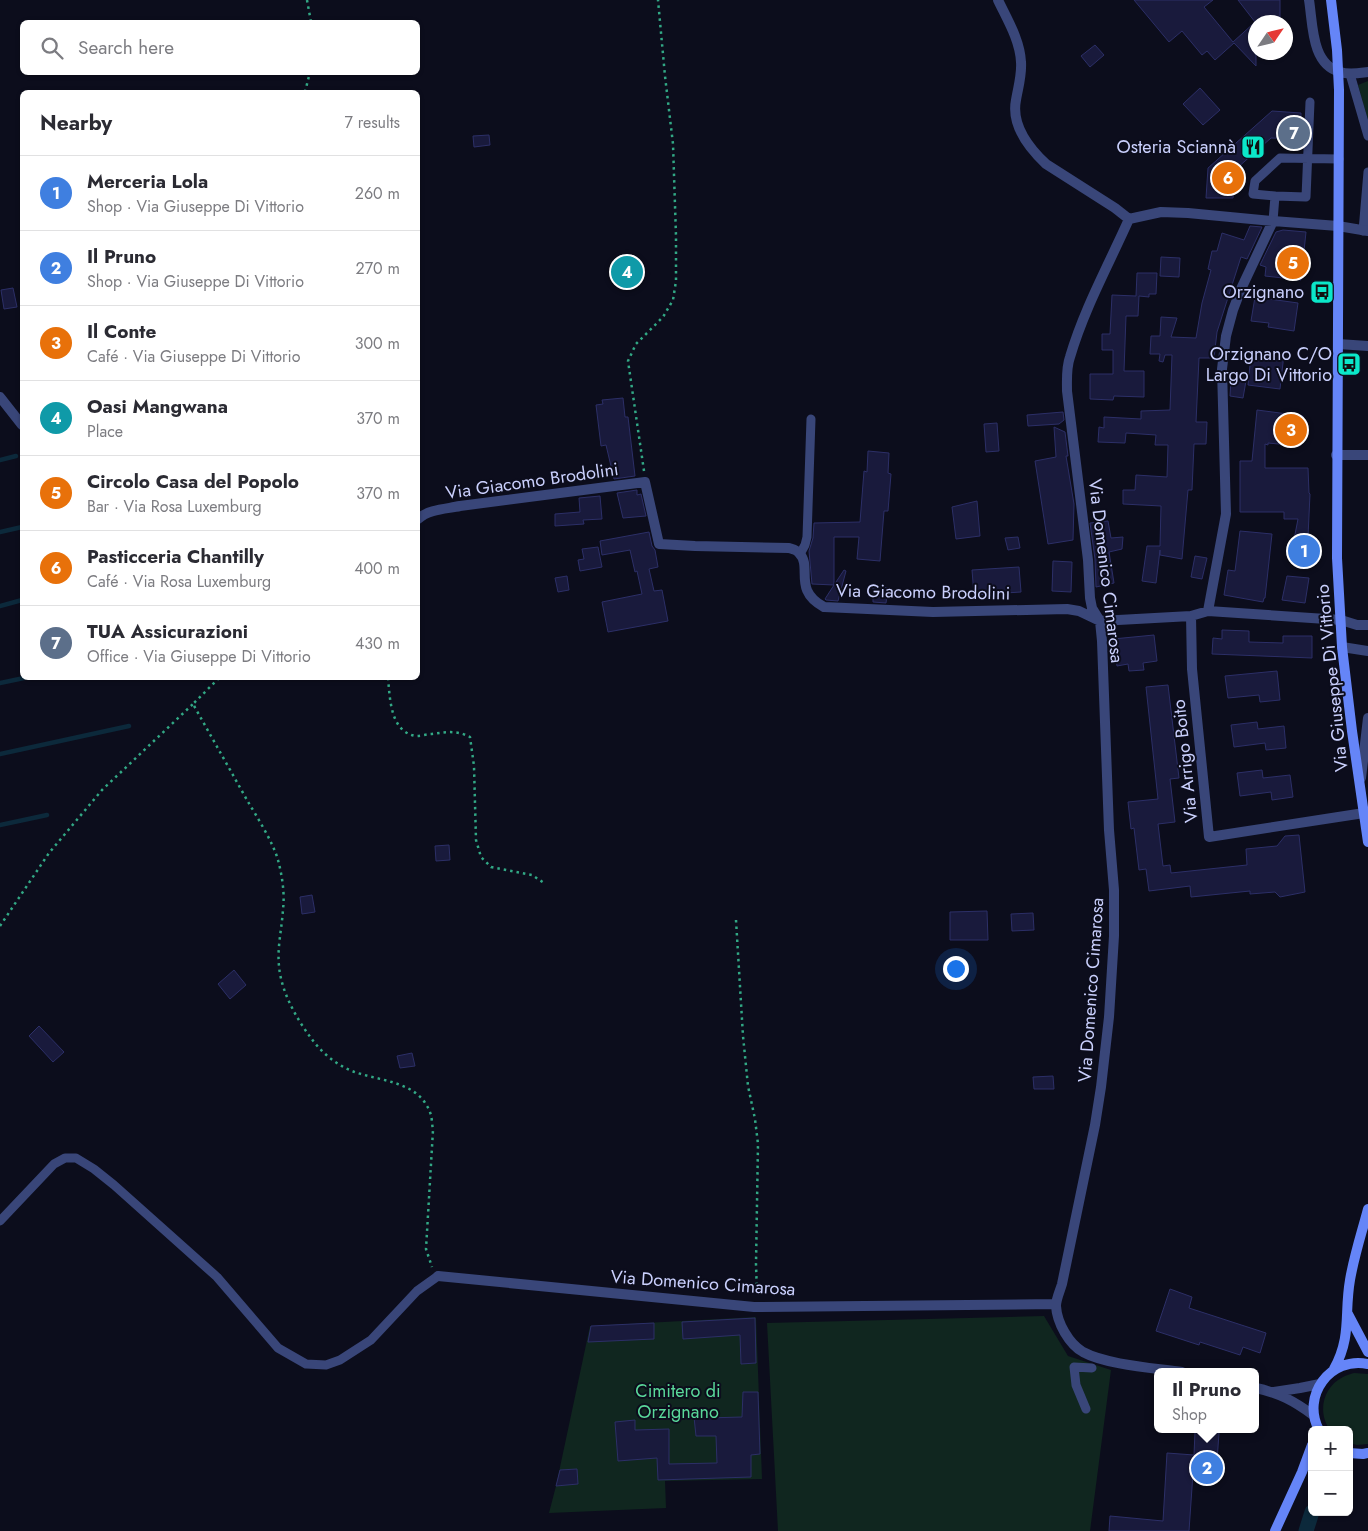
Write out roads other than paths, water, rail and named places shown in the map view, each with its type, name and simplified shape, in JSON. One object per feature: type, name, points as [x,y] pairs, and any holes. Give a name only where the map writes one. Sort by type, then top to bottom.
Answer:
[{"type":"main road","name":"Via Giuseppe Di Vittorio","points":[[1331,0],[1339,72],[1337,558],[1342,647],[1368,842]]},
{"type":"main road","points":[[1316,1425],[1313,1404],[1315,1394],[1324,1378],[1334,1369],[1341,1357],[1345,1344],[1350,1280],[1368,1209]]},
{"type":"main road","points":[[1348,1313],[1368,1352]]},
{"type":"main road","points":[[1334,1369],[1347,1364],[1361,1362],[1368,1364]]},
{"type":"main road","points":[[1353,1453],[1368,1453]]},
{"type":"main road","points":[[1275,1531],[1308,1456]]},
{"type":"main road","points":[[1302,1472],[1308,1468]]},
{"type":"street","points":[[998,0],[1020,52],[1021,69],[1015,114],[1022,134],[1037,156],[1046,164],[1130,219],[1161,212],[1188,213],[1338,226],[1366,231]]},
{"type":"street","points":[[1309,0],[1317,50],[1328,65],[1339,72],[1350,74],[1368,72]]},
{"type":"street","name":"Via Domenico Cimarosa","points":[[438,1276],[757,1307],[1056,1304],[1062,1284],[1095,1125],[1101,1087],[1114,936],[1114,890],[1109,830],[1102,641],[1100,621],[1092,608],[1090,598],[1088,560],[1067,391],[1067,377],[1069,358],[1087,312],[1130,219]]},
{"type":"street","points":[[1208,611],[1226,514],[1222,369],[1226,336],[1241,289],[1273,221]]},
{"type":"street","points":[[1338,344],[1368,346]]},
{"type":"street","points":[[0,397],[20,422]]},
{"type":"street","points":[[1336,455],[1368,455]]},
{"type":"street","name":"Via Giacomo Brodolini","points":[[420,517],[434,511],[460,506],[645,482],[659,544],[789,548],[800,554],[804,564],[807,590],[814,600],[824,607],[933,612],[1067,609],[1079,611],[1100,621],[1191,616],[1208,611],[1341,620],[1368,625]]},
{"type":"street","name":"Via Arrigo Boito","points":[[1191,616],[1192,669],[1209,837],[1364,814]]},
{"type":"street","points":[[1342,647],[1368,651]]},
{"type":"street","points":[[1360,784],[1368,718]]},
{"type":"street","points":[[1056,1304],[1057,1316],[1061,1325],[1071,1341],[1084,1352],[1104,1360],[1156,1368]]},
{"type":"street","points":[[1273,1392],[1320,1384]]},
{"type":"street","points":[[1259,1389],[1273,1392],[1295,1402],[1316,1425]]},
{"type":"lane","points":[[1350,74],[1368,136]]},
{"type":"lane","points":[[1310,102],[1308,159],[1306,197],[1254,194],[1255,182],[1280,158],[1308,159],[1339,159]]},
{"type":"lane","points":[[1366,231],[1368,172]]},
{"type":"lane","points":[[1273,221],[1274,196]]},
{"type":"lane","points":[[800,554],[805,545],[806,537],[811,419]]},
{"type":"lane","points":[[0,1221],[54,1164],[65,1158],[76,1158],[114,1185],[217,1277],[278,1348],[306,1364],[326,1365],[340,1360],[371,1340],[417,1291],[438,1276]]},
{"type":"lane","points":[[1086,1408],[1076,1385],[1074,1367],[1092,1368]]},
{"type":"waterway","points":[[0,460],[16,456]]},
{"type":"waterway","points":[[0,532],[20,527]]},
{"type":"waterway","points":[[0,606],[20,601]]},
{"type":"waterway","points":[[0,683],[20,679]]},
{"type":"waterway","points":[[0,754],[129,726]]},
{"type":"waterway","points":[[0,825],[47,815]]},
{"type":"waterway","points":[[1306,1531],[1311,1516]]},
{"type":"place","name":"TUA Assicurazioni","points":[[1294,133]]},
{"type":"place","name":"Osteria Sciannà","points":[[1253,147]]},
{"type":"place","name":"Pasticceria Chantilly","points":[[1228,178]]},
{"type":"place","name":"Circolo Casa del Popolo","points":[[1293,263]]},
{"type":"place","name":"Oasi Mangwana","points":[[627,272]]},
{"type":"place","name":"Orzignano","points":[[1322,292]]},
{"type":"place","name":"Orzignano C/O Largo Di Vittorio","points":[[1349,364]]},
{"type":"place","name":"Il Conte","points":[[1291,430]]},
{"type":"place","name":"Merceria Lola","points":[[1304,551]]},
{"type":"place","name":"Il Pruno","points":[[1207,1468]]},
{"type":"park label","name":"Cimitero di Orzignano","points":[[678,1401]]}]
